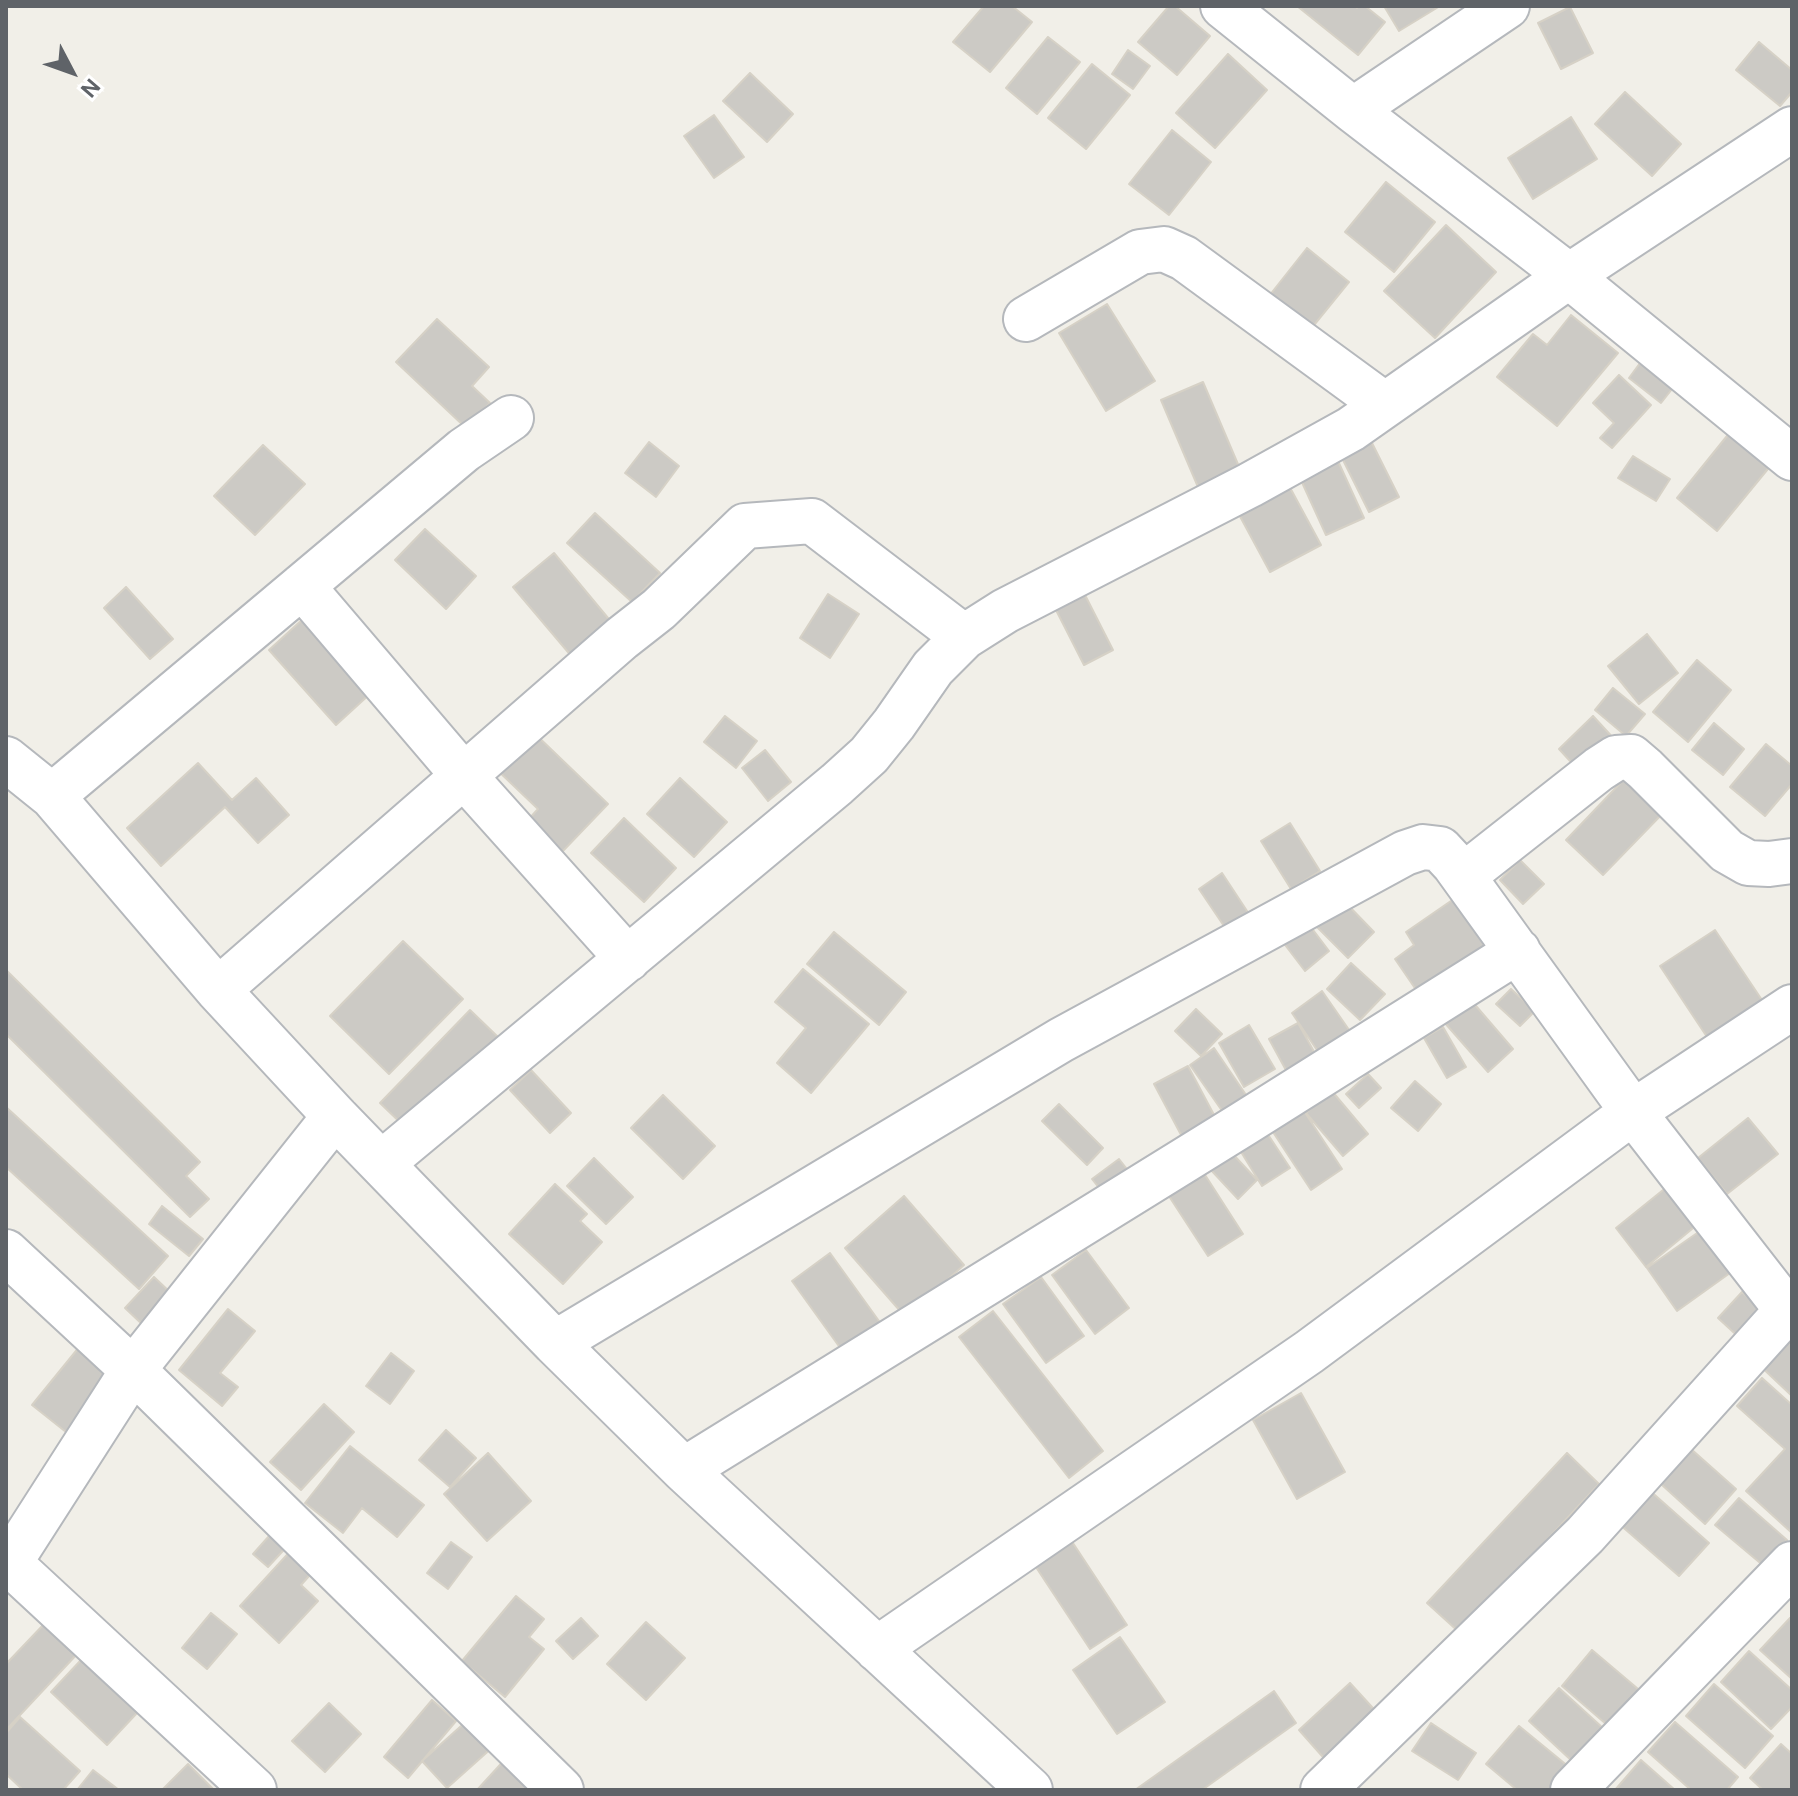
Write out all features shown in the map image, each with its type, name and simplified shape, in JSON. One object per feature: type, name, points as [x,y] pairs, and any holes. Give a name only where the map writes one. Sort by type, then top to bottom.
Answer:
[{"type":"street","points":[[1223,6],[1569,276],[1792,458]]},
{"type":"street","points":[[1353,110],[1507,6]]},
{"type":"street","points":[[382,1163],[837,784],[869,755],[933,668],[964,637],[1005,611],[1250,485],[1351,429],[1569,276],[1792,129]]},
{"type":"street","points":[[1026,319],[1140,252],[1164,249],[1184,258],[1385,405]]},
{"type":"street","points":[[52,796],[464,450],[511,418]]},
{"type":"street","points":[[218,990],[659,609],[745,526],[812,521],[964,637]]},
{"type":"street","points":[[302,586],[464,776],[628,959]]},
{"type":"street","points":[[1463,876],[1599,769],[1616,758],[1631,757],[1727,851],[1748,863],[1792,861]]},
{"type":"street","points":[[6,759],[52,796],[218,990],[555,1343],[684,1470],[1030,1790]]},
{"type":"street","points":[[555,1343],[1061,1040],[1405,853],[1423,847],[1440,849],[1463,876],[1633,1112],[1789,1307],[1585,1535],[1323,1790]]},
{"type":"street","points":[[684,1470],[1518,951]]},
{"type":"street","points":[[877,1649],[1309,1352],[1633,1112],[1792,1007]]},
{"type":"street","points":[[254,1790],[7,1564],[133,1370],[335,1116]]},
{"type":"street","points":[[6,1252],[133,1370],[561,1790]]},
{"type":"street","points":[[1573,1790],[1792,1564]]},
{"type":"building","points":[[984,6],[1012,6],[1032,22],[990,72],[953,42]]},
{"type":"building","points":[[1169,6],[1175,6],[1210,36],[1177,75],[1138,42]]},
{"type":"building","points":[[1297,6],[1365,6],[1385,22],[1358,55]]},
{"type":"building","points":[[1384,6],[1440,6],[1399,31]]},
{"type":"building","points":[[1570,7],[1593,53],[1561,69],[1538,23]]},
{"type":"building","points":[[1048,37],[1080,62],[1037,114],[1006,88]]},
{"type":"building","points":[[1759,42],[1792,70],[1792,92],[1780,106],[1736,70]]},
{"type":"building","points":[[1128,50],[1150,66],[1133,89],[1112,74]]},
{"type":"building","points":[[1228,54],[1267,90],[1215,148],[1176,113]]},
{"type":"building","points":[[1092,64],[1130,95],[1086,149],[1048,118]]},
{"type":"building","points":[[750,73],[793,114],[767,142],[723,101]]},
{"type":"building","points":[[1625,92],[1681,144],[1652,176],[1595,124]]},
{"type":"building","points":[[714,115],[744,157],[714,178],[684,136]]},
{"type":"building","points":[[1571,117],[1597,159],[1533,199],[1508,158]]},
{"type":"building","points":[[1172,130],[1211,162],[1169,215],[1129,184]]},
{"type":"building","points":[[1386,182],[1435,222],[1394,272],[1345,232]]},
{"type":"building","points":[[1446,225],[1496,272],[1435,338],[1384,291]]},
{"type":"building","points":[[1307,248],[1349,282],[1310,330],[1269,296]]},
{"type":"building","points":[[1107,304],[1155,381],[1106,411],[1059,333]]},
{"type":"building","points":[[1571,315],[1618,353],[1557,426],[1497,377],[1533,334],[1547,345]]},
{"type":"building","points":[[437,319],[489,367],[472,386],[490,403],[466,428],[396,362]]},
{"type":"building","points":[[1643,359],[1676,384],[1661,403],[1629,378]]},
{"type":"building","points":[[1619,375],[1651,405],[1612,448],[1600,438],[1614,423],[1593,403]]},
{"type":"building","points":[[1203,382],[1240,469],[1198,487],[1161,400]]},
{"type":"building","points":[[1731,431],[1772,464],[1717,531],[1677,498]]},
{"type":"building","points":[[1370,439],[1399,497],[1369,512],[1340,454]]},
{"type":"building","points":[[649,442],[679,466],[656,497],[625,473]]},
{"type":"building","points":[[263,445],[305,484],[255,535],[214,496]]},
{"type":"building","points":[[1633,456],[1670,479],[1656,501],[1618,478]]},
{"type":"building","points":[[1338,461],[1364,518],[1326,535],[1300,478]]},
{"type":"building","points":[[1287,482],[1321,545],[1270,572],[1236,509]]},
{"type":"building","points":[[595,513],[660,573],[632,602],[567,543]]},
{"type":"building","points":[[425,529],[476,576],[446,609],[395,560]]},
{"type":"building","points":[[554,553],[613,624],[573,658],[513,587]]},
{"type":"building","points":[[126,587],[173,639],[150,659],[104,608]]},
{"type":"building","points":[[828,594],[859,614],[830,658],[800,638]]},
{"type":"building","points":[[1085,595],[1113,650],[1084,665],[1056,610]]},
{"type":"building","points":[[304,618],[371,693],[336,725],[269,650]]},
{"type":"building","points":[[1647,634],[1678,673],[1639,704],[1608,666]]},
{"type":"building","points":[[1697,660],[1731,690],[1688,742],[1653,712]]},
{"type":"building","points":[[1613,688],[1645,714],[1626,736],[1595,710]]},
{"type":"building","points":[[725,716],[757,741],[736,768],[704,742]]},
{"type":"building","points":[[1593,716],[1616,741],[1582,774],[1559,749]]},
{"type":"building","points":[[1714,723],[1744,749],[1723,775],[1692,750]]},
{"type":"building","points":[[530,729],[608,804],[561,853],[527,821],[538,809],[494,767]]},
{"type":"building","points":[[1766,744],[1792,766],[1792,784],[1765,816],[1730,787]]},
{"type":"building","points":[[765,750],[791,782],[768,801],[742,768]]},
{"type":"building","points":[[198,763],[232,800],[256,778],[289,815],[258,843],[225,807],[161,866],[127,828]]},
{"type":"building","points":[[1630,773],[1667,809],[1603,875],[1566,840]]},
{"type":"building","points":[[680,778],[727,822],[694,857],[647,814]]},
{"type":"building","points":[[624,818],[676,868],[644,902],[591,853]]},
{"type":"building","points":[[1290,823],[1320,871],[1291,889],[1261,841]]},
{"type":"building","points":[[1520,860],[1544,884],[1523,904],[1500,880]]},
{"type":"building","points":[[1222,873],[1251,917],[1228,932],[1199,889]]},
{"type":"building","points":[[1461,894],[1497,944],[1421,997],[1395,959],[1414,945],[1406,932]]},
{"type":"building","points":[[1343,900],[1374,932],[1348,958],[1316,926]]},
{"type":"building","points":[[1304,918],[1329,951],[1305,971],[1279,937]]},
{"type":"building","points":[[1715,930],[1766,1006],[1711,1043],[1660,966]]},
{"type":"building","points":[[834,932],[906,992],[879,1025],[807,964]]},
{"type":"building","points":[[403,941],[463,999],[389,1074],[330,1016]]},
{"type":"building","points":[[1351,963],[1385,994],[1360,1020],[1327,989]]},
{"type":"building","points":[[803,969],[869,1024],[811,1093],[777,1063],[806,1028],[775,1002]]},
{"type":"building","points":[[6,970],[200,1162],[186,1176],[209,1199],[190,1217],[6,1034]]},
{"type":"building","points":[[1511,989],[1535,1011],[1520,1026],[1496,1004]]},
{"type":"building","points":[[1322,991],[1354,1037],[1323,1059],[1292,1013]]},
{"type":"building","points":[[1470,999],[1513,1049],[1488,1072],[1444,1022]]},
{"type":"building","points":[[1196,1009],[1222,1034],[1201,1056],[1175,1031]]},
{"type":"building","points":[[470,1010],[498,1037],[408,1130],[380,1103]]},
{"type":"building","points":[[1298,1023],[1322,1066],[1293,1083],[1269,1039]]},
{"type":"building","points":[[1249,1025],[1275,1069],[1244,1087],[1219,1043]]},
{"type":"building","points":[[1443,1027],[1466,1067],[1447,1078],[1424,1038]]},
{"type":"building","points":[[1214,1048],[1255,1108],[1232,1125],[1190,1065]]},
{"type":"building","points":[[1188,1066],[1221,1128],[1187,1146],[1154,1084]]},
{"type":"building","points":[[531,1070],[571,1113],[550,1133],[510,1090]]},
{"type":"building","points":[[1368,1074],[1381,1088],[1359,1108],[1346,1094]]},
{"type":"building","points":[[1415,1081],[1441,1104],[1418,1131],[1391,1108]]},
{"type":"building","points":[[1331,1090],[1368,1134],[1343,1156],[1306,1113]]},
{"type":"building","points":[[663,1095],[715,1146],[683,1179],[631,1128]]},
{"type":"building","points":[[1059,1104],[1103,1148],[1087,1165],[1042,1121]]},
{"type":"building","points":[[6,1107],[168,1256],[139,1289],[6,1167]]},
{"type":"building","points":[[1302,1108],[1342,1169],[1311,1190],[1271,1129]]},
{"type":"building","points":[[1748,1118],[1778,1154],[1727,1194],[1698,1158]]},
{"type":"building","points":[[1265,1130],[1290,1168],[1262,1186],[1238,1147]]},
{"type":"building","points":[[1229,1150],[1257,1180],[1238,1199],[1210,1169]]},
{"type":"building","points":[[594,1158],[633,1197],[606,1224],[567,1186]]},
{"type":"building","points":[[1119,1159],[1134,1178],[1107,1198],[1092,1179]]},
{"type":"building","points":[[1198,1164],[1243,1234],[1208,1256],[1163,1187]]},
{"type":"building","points":[[555,1184],[587,1214],[580,1221],[602,1242],[563,1284],[509,1234]]},
{"type":"building","points":[[1668,1186],[1698,1224],[1646,1267],[1616,1228]]},
{"type":"building","points":[[904,1196],[964,1265],[912,1311],[901,1312],[845,1248]]},
{"type":"building","points":[[162,1206],[203,1239],[189,1256],[149,1224]]},
{"type":"building","points":[[1700,1231],[1730,1273],[1677,1311],[1647,1268]]},
{"type":"building","points":[[1086,1250],[1129,1308],[1095,1334],[1052,1275]]},
{"type":"building","points":[[830,1253],[884,1328],[846,1356],[792,1281]]},
{"type":"building","points":[[154,1277],[173,1295],[144,1326],[125,1308]]},
{"type":"building","points":[[1041,1277],[1084,1336],[1046,1363],[1003,1304]]},
{"type":"building","points":[[1742,1292],[1768,1315],[1744,1342],[1718,1318]]},
{"type":"building","points":[[228,1309],[255,1331],[220,1373],[238,1387],[222,1406],[179,1370]]},
{"type":"building","points":[[993,1311],[1103,1451],[1069,1478],[959,1337]]},
{"type":"building","points":[[1792,1331],[1792,1396],[1756,1362]]},
{"type":"building","points":[[80,1346],[114,1374],[66,1432],[32,1405]]},
{"type":"building","points":[[391,1353],[414,1371],[390,1404],[366,1386]]},
{"type":"building","points":[[1762,1378],[1792,1405],[1792,1533],[1746,1491],[1785,1449],[1737,1406]]},
{"type":"building","points":[[1301,1393],[1345,1472],[1297,1499],[1253,1420]]},
{"type":"building","points":[[324,1404],[354,1432],[301,1490],[270,1462]]},
{"type":"building","points":[[446,1430],[476,1458],[450,1487],[419,1460]]},
{"type":"building","points":[[1682,1441],[1736,1489],[1705,1524],[1651,1475]]},
{"type":"building","points":[[350,1446],[424,1505],[397,1537],[362,1508],[343,1533],[305,1503]]},
{"type":"building","points":[[488,1453],[531,1501],[487,1541],[444,1494]]},
{"type":"building","points":[[1567,1453],[1599,1484],[1460,1633],[1427,1603]]},
{"type":"building","points":[[1648,1489],[1709,1543],[1679,1576],[1618,1523]]},
{"type":"building","points":[[1739,1498],[1787,1540],[1765,1567],[1715,1525]]},
{"type":"building","points":[[278,1526],[293,1540],[268,1567],[253,1554]]},
{"type":"building","points":[[1065,1531],[1127,1625],[1090,1649],[1028,1555]]},
{"type":"building","points":[[451,1542],[472,1557],[448,1589],[427,1573]]},
{"type":"building","points":[[296,1545],[319,1565],[301,1585],[318,1601],[279,1643],[240,1606]]},
{"type":"building","points":[[516,1596],[544,1619],[529,1637],[544,1649],[505,1697],[462,1661]]},
{"type":"building","points":[[211,1613],[237,1634],[207,1669],[182,1648]]},
{"type":"building","points":[[581,1618],[598,1636],[573,1659],[556,1641]]},
{"type":"building","points":[[1790,1618],[1792,1620],[1792,1679],[1760,1650]]},
{"type":"building","points":[[46,1622],[79,1652],[6,1730],[6,1664]]},
{"type":"building","points":[[646,1622],[685,1658],[646,1700],[607,1664]]},
{"type":"building","points":[[1120,1637],[1165,1702],[1117,1734],[1073,1670]]},
{"type":"building","points":[[1592,1650],[1644,1694],[1613,1730],[1562,1686]]},
{"type":"building","points":[[1749,1651],[1792,1690],[1792,1707],[1771,1729],[1721,1682]]},
{"type":"building","points":[[81,1660],[137,1713],[107,1745],[51,1692]]},
{"type":"building","points":[[1350,1683],[1382,1718],[1330,1765],[1299,1730]]},
{"type":"building","points":[[1714,1684],[1773,1736],[1745,1768],[1686,1716]]},
{"type":"building","points":[[1559,1688],[1604,1729],[1573,1762],[1529,1721]]},
{"type":"building","points":[[1274,1691],[1296,1723],[1202,1790],[1135,1790]]},
{"type":"building","points":[[432,1700],[456,1721],[408,1778],[384,1757]]},
{"type":"building","points":[[329,1703],[361,1734],[325,1772],[292,1741]]},
{"type":"building","points":[[20,1717],[80,1771],[63,1790],[23,1790],[6,1774],[6,1733]]},
{"type":"building","points":[[470,1718],[494,1746],[447,1788],[422,1761]]},
{"type":"building","points":[[1675,1722],[1738,1777],[1727,1790],[1691,1790],[1648,1752]]},
{"type":"building","points":[[1431,1723],[1476,1753],[1458,1780],[1412,1751]]},
{"type":"building","points":[[1519,1726],[1569,1767],[1550,1790],[1517,1790],[1486,1764]]},
{"type":"building","points":[[1781,1744],[1792,1754],[1792,1790],[1763,1790],[1750,1778]]},
{"type":"building","points":[[509,1755],[547,1790],[477,1790]]},
{"type":"building","points":[[1641,1760],[1675,1790],[1615,1790]]},
{"type":"building","points":[[188,1764],[214,1790],[162,1790]]},
{"type":"building","points":[[93,1770],[119,1790],[77,1790]]}]
